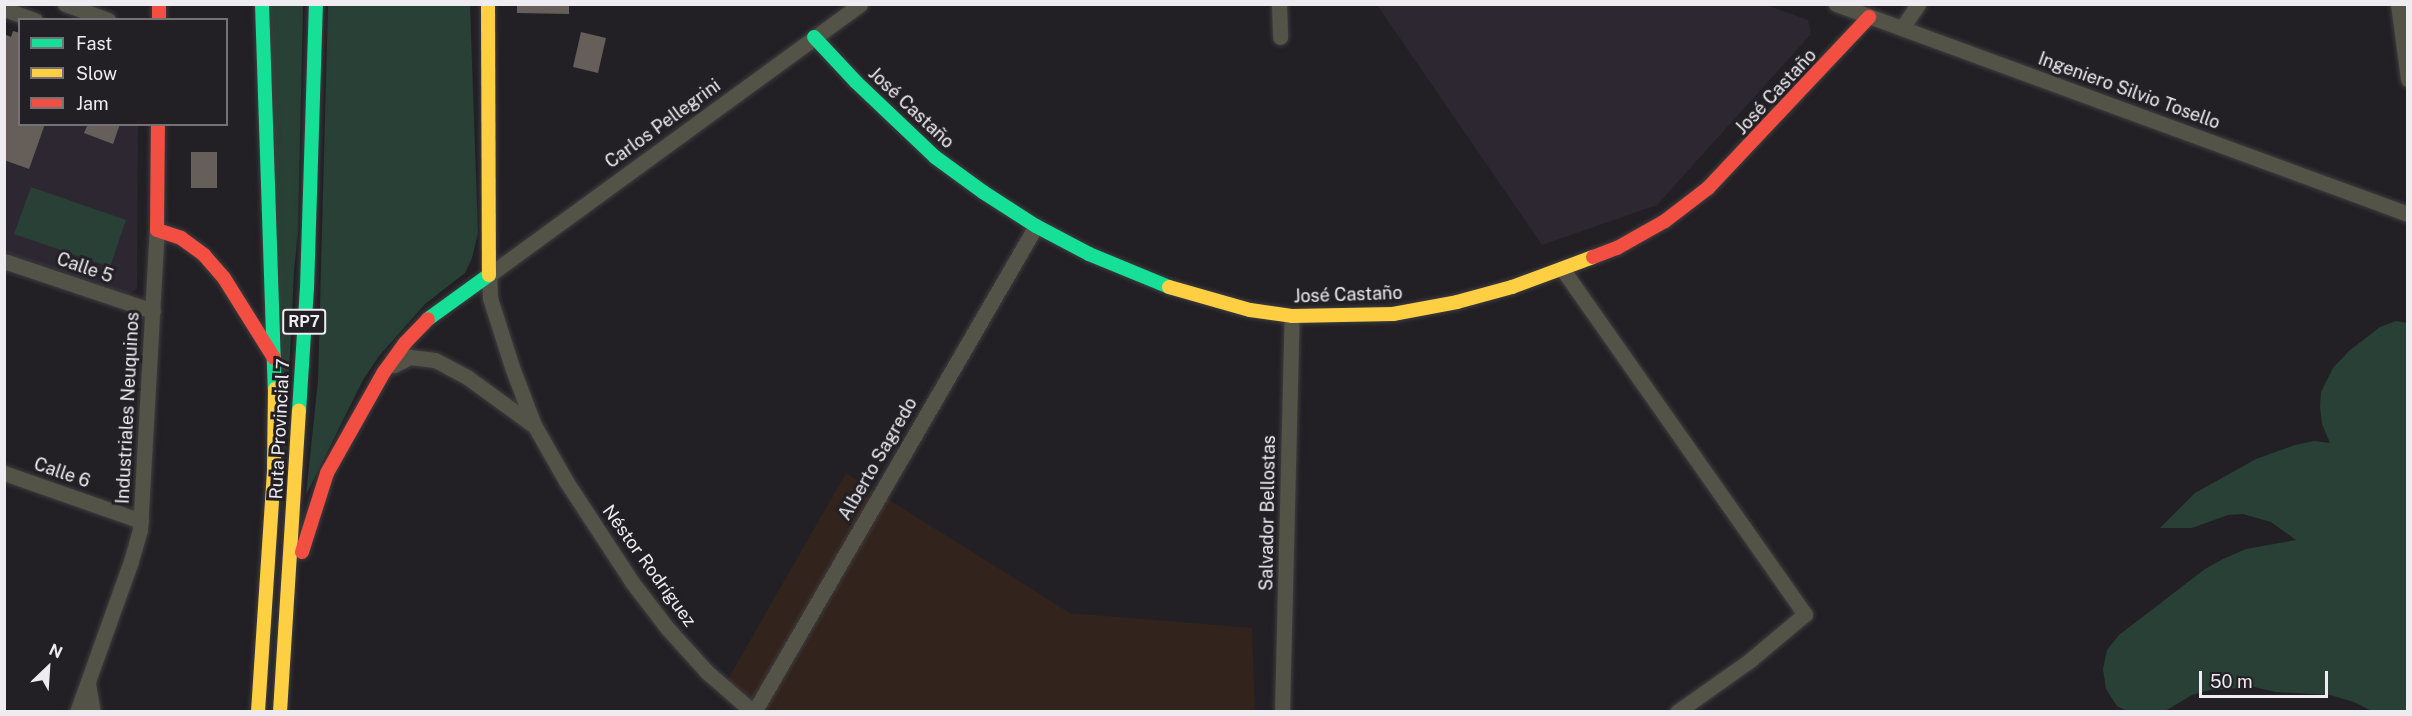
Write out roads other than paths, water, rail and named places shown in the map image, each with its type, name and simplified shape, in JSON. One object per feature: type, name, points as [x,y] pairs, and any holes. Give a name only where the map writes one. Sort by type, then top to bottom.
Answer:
[{"type":"main road","name":"Ruta Provincial 7","points":[[258,711],[274,469],[275,359],[262,4]]},
{"type":"main road","name":"Ruta Provincial 7","points":[[280,711],[307,288],[316,4]]},
{"type":"main road","points":[[285,638],[303,549],[317,500],[340,448],[384,372],[405,343],[430,317],[489,276],[488,4]]},
{"type":"main road","name":"José Castaño","points":[[814,37],[856,82],[935,157],[983,192],[1036,226],[1089,254],[1147,279],[1231,305],[1292,316],[1393,314],[1468,299],[1563,270],[1617,248],[1665,221],[1708,188],[1869,16]]},
{"type":"main road","name":"Industriales Neuquinos","points":[[157,230],[158,126]]},
{"type":"main road","points":[[157,230],[181,238],[204,255],[232,289],[275,359]]},
{"type":"street","points":[[65,4],[103,18]]},
{"type":"street","name":"Carlos Pellegrini","points":[[489,276],[860,4]]},
{"type":"street","points":[[1279,4],[1280,37]]},
{"type":"street","name":"Ingeniero Silvio Tosello","points":[[1836,4],[2408,214]]},
{"type":"street","points":[[1902,28],[1918,4]]},
{"type":"street","points":[[2398,4],[2408,79]]},
{"type":"street","points":[[4,9],[29,18]]},
{"type":"street","name":"Alberto Sagredo","points":[[753,711],[1036,226]]},
{"type":"street","name":"Industriales Neuquinos","points":[[78,711],[131,561],[141,521],[157,230]]},
{"type":"street","name":"Calle 5","points":[[4,261],[153,311]]},
{"type":"street","points":[[1563,270],[1805,614],[1749,661],[1677,711]]},
{"type":"street","name":"Néstor Rodríguez","points":[[489,276],[490,298],[495,318],[534,425],[597,530],[639,591],[706,672],[753,711]]},
{"type":"street","name":"Salvador Bellostas","points":[[1282,711],[1292,316]]},
{"type":"street","name":"Néstor Rodríguez","points":[[384,372],[410,357],[435,360],[467,377],[534,425]]},
{"type":"street","name":"Calle 6","points":[[4,474],[141,521]]},
{"type":"street","points":[[88,684],[93,711]]}]
